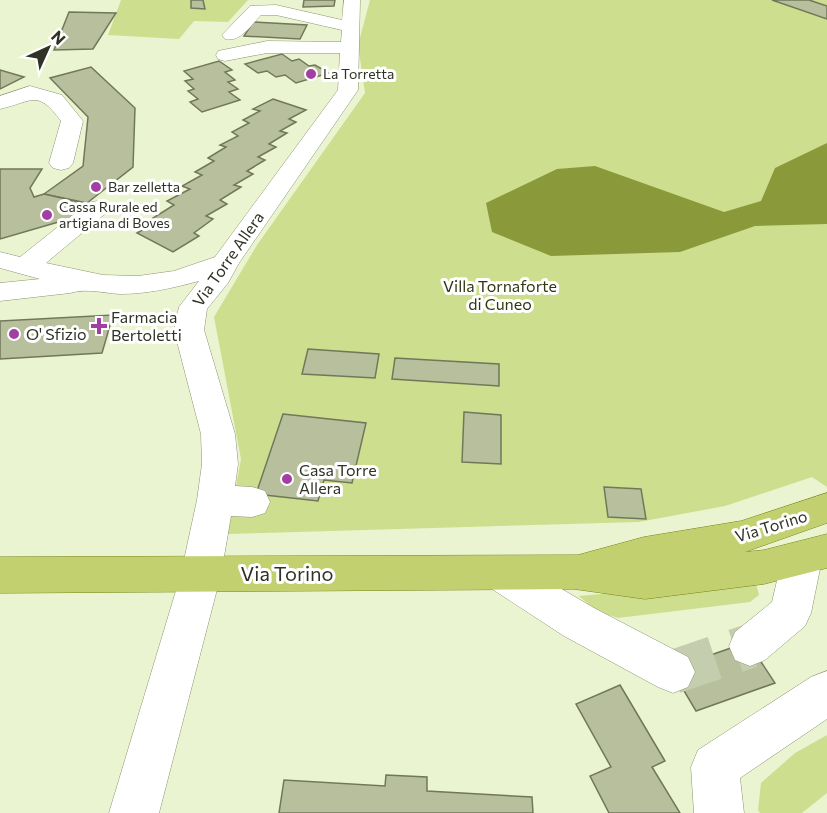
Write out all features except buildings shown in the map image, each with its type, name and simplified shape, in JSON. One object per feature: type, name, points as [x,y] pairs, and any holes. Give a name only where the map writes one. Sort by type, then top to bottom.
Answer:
[{"type":"main road","name":"Via Torino","points":[[574,572],[644,554],[741,537],[827,508]]},
{"type":"main road","name":"Via Torino","points":[[0,575],[574,572],[645,581],[764,567],[814,555]]},
{"type":"street","name":"Via Torre Allera","points":[[134,813],[201,574],[220,464],[213,410],[189,330],[193,307],[218,277],[225,263],[348,90],[352,0]]},
{"type":"street","points":[[231,35],[256,10],[276,10],[350,37]]},
{"type":"street","points":[[225,55],[267,47],[350,37]]},
{"type":"street","points":[[0,103],[30,92],[56,99],[72,121],[61,163]]},
{"type":"street","points":[[26,266],[97,208]]},
{"type":"street","points":[[0,260],[87,282]]},
{"type":"street","points":[[0,292],[87,282],[137,285],[180,278],[225,263]]},
{"type":"street","points":[[137,285],[151,292],[171,308],[189,330]]},
{"type":"street","points":[[215,500],[252,502]]},
{"type":"street","points":[[750,646],[790,613],[814,555]]},
{"type":"street","points":[[500,573],[579,622],[673,672]]},
{"type":"street","points":[[719,813],[715,767],[827,693]]},
{"type":"green space","points":[[121,0],[248,0],[228,22],[194,21],[179,39],[108,35]]},
{"type":"green space","name":"Villa Tornaforte di Cuneo","points":[[370,0],[827,0],[827,487],[812,477],[725,506],[639,522],[227,534],[241,459],[214,317],[257,245],[365,93],[358,45]]},
{"type":"green space","points":[[755,580],[759,595],[750,602],[618,618],[596,611],[579,596]]},
{"type":"green space","points":[[827,735],[827,793],[802,813],[760,813],[758,810],[761,783],[795,753]]},
{"type":"shaded area","points":[[827,143],[827,224],[755,226],[680,252],[551,256],[492,232],[486,203],[557,169],[595,166],[724,212],[761,201],[775,168]]},
{"type":"tunnel","points":[[673,672],[750,646]]},
{"type":"place","name":"La Torretta","points":[[311,74]]},
{"type":"place","name":"Bar zelletta","points":[[96,187]]},
{"type":"place","name":"Cassa Rurale ed artigiana di Boves","points":[[47,215]]},
{"type":"place","name":"Farmacia Bertoletti","points":[[99,326]]},
{"type":"place","name":"O' Sfizio","points":[[14,334]]},
{"type":"place","name":"Casa Torre Allera","points":[[287,479]]}]
